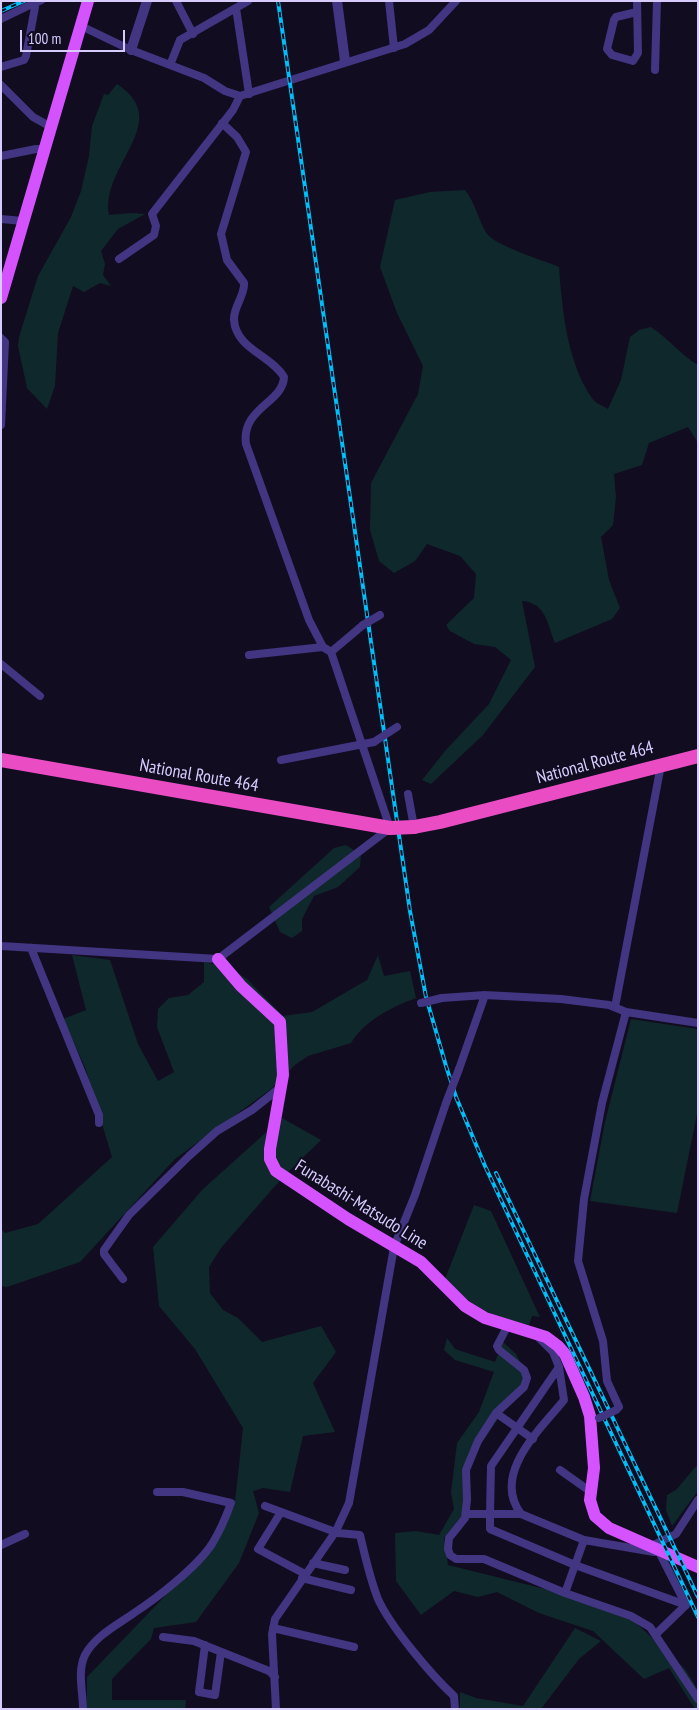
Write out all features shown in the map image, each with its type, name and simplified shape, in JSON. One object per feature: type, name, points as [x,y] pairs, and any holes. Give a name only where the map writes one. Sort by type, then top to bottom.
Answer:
[{"type":"highway","name":"National Route 464","points":[[1,760],[390,828],[414,827],[440,822],[698,756]]},
{"type":"main road","points":[[1,298],[88,1]]},
{"type":"main road","name":"Funabashi-Matsudo Line","points":[[218,959],[241,986],[280,1022],[283,1075],[270,1148],[270,1159],[274,1168],[284,1179],[421,1262],[465,1306],[507,1327],[551,1339],[565,1354],[584,1397],[592,1437],[594,1468],[591,1492],[592,1507],[602,1523],[656,1550],[698,1567]]},
{"type":"street","points":[[1,19],[42,1]]},
{"type":"street","points":[[131,50],[147,1]]},
{"type":"street","points":[[176,1],[193,34]]},
{"type":"street","points":[[170,66],[180,40],[248,1]]},
{"type":"street","points":[[337,1],[345,61]]},
{"type":"street","points":[[389,1],[394,48]]},
{"type":"street","points":[[637,1],[638,54],[633,61],[612,55],[607,49],[614,20],[616,17],[637,12]]},
{"type":"street","points":[[655,70],[657,1]]},
{"type":"street","points":[[81,26],[131,50],[204,78],[224,91],[240,96],[345,61],[394,48],[429,30],[450,3]]},
{"type":"street","points":[[1,67],[24,60],[36,10],[33,5]]},
{"type":"street","points":[[236,8],[249,94]]},
{"type":"street","points":[[1,85],[32,117],[51,126]]},
{"type":"street","points":[[118,258],[154,235],[156,226],[152,214],[239,101],[240,96]]},
{"type":"street","points":[[1,946],[218,959],[390,828],[330,652],[323,647],[294,581],[285,548],[246,444],[244,434],[252,416],[264,406],[277,390],[284,377],[244,342],[235,327],[234,314],[242,296],[244,283],[227,260],[221,234],[246,152],[236,137],[222,123]]},
{"type":"street","points":[[1,156],[36,149],[44,150]]},
{"type":"street","points":[[1,219],[23,221]]},
{"type":"street","points":[[1,338],[4,342],[1,425]]},
{"type":"street","points":[[330,652],[363,625],[380,616]]},
{"type":"street","points":[[249,655],[323,647]]},
{"type":"street","points":[[1,664],[40,696]]},
{"type":"street","points":[[281,760],[374,742],[398,727]]},
{"type":"street","points":[[615,1008],[661,765]]},
{"type":"street","points":[[408,794],[414,827]]},
{"type":"street","points":[[31,948],[99,1115],[99,1123]]},
{"type":"street","points":[[276,1709],[273,1628],[278,1612],[336,1531],[348,1503],[394,1247],[415,1194],[486,995]]},
{"type":"street","points":[[421,1003],[442,998],[486,995],[561,999],[610,1005],[626,1012],[698,1023]]},
{"type":"street","points":[[592,1437],[599,1418],[619,1407],[607,1381],[603,1341],[578,1261],[584,1199],[602,1102],[626,1012]]},
{"type":"street","points":[[124,1279],[104,1254],[129,1215],[217,1131],[252,1110],[281,1087]]},
{"type":"street","points":[[507,1327],[497,1346],[499,1350],[524,1370],[527,1378],[524,1387],[496,1413],[478,1441],[466,1470],[466,1514],[449,1538],[448,1549],[450,1555],[456,1558],[484,1559],[504,1566],[565,1593],[631,1616],[650,1627],[698,1699]]},
{"type":"street","points":[[521,1514],[512,1499],[511,1484],[521,1456],[564,1400],[559,1367],[554,1352],[535,1334]]},
{"type":"street","points":[[559,1367],[491,1466],[490,1529],[575,1565],[686,1605]]},
{"type":"street","points":[[496,1413],[533,1439]]},
{"type":"street","points":[[560,1470],[591,1492]]},
{"type":"street","points":[[83,1709],[81,1676],[85,1656],[112,1626],[142,1608],[196,1562],[211,1546],[223,1525],[231,1502],[183,1492],[157,1492]]},
{"type":"street","points":[[466,1514],[521,1514],[584,1540],[656,1550],[676,1534],[698,1500]]},
{"type":"street","points":[[265,1506],[336,1531],[360,1536],[379,1601],[399,1633],[440,1683],[454,1696],[455,1709]]},
{"type":"street","points":[[282,1512],[258,1549],[304,1576],[351,1590]]},
{"type":"street","points":[[1,1544],[25,1534]]},
{"type":"street","points":[[565,1593],[584,1540]]},
{"type":"street","points":[[656,1550],[686,1605]]},
{"type":"street","points":[[313,1563],[345,1570]]},
{"type":"street","points":[[656,1634],[686,1605]]},
{"type":"street","points":[[273,1628],[354,1647]]},
{"type":"street","points":[[163,1637],[194,1641],[269,1671],[275,1677]]},
{"type":"street","points":[[205,1645],[199,1692],[215,1695],[221,1652]]},
{"type":"green space","points":[[117,84],[133,98],[139,113],[138,129],[115,179],[109,197],[109,215],[145,214],[118,229],[101,251],[105,264],[103,275],[111,286],[100,283],[84,292],[73,286],[58,333],[55,386],[47,409],[27,388],[18,346],[19,337],[38,276],[71,217],[81,191],[89,156],[92,126],[104,94],[108,95]]},
{"type":"green space","points":[[465,190],[488,235],[494,240],[511,249],[559,267],[564,317],[571,352],[584,384],[595,401],[608,409],[621,380],[630,337],[639,330],[651,327],[698,365],[698,443],[688,427],[649,443],[642,465],[614,474],[616,497],[613,525],[601,537],[609,580],[620,608],[612,619],[555,643],[541,610],[530,603],[522,601],[535,667],[483,735],[431,784],[422,780],[445,751],[489,704],[511,660],[495,647],[474,644],[450,631],[446,625],[474,598],[476,574],[460,556],[427,544],[415,561],[394,573],[379,561],[370,530],[371,483],[418,394],[423,366],[397,313],[380,267],[395,200],[430,192]]},
{"type":"green space","points":[[346,845],[361,855],[360,867],[338,887],[314,896],[302,919],[302,931],[292,938],[280,932],[269,907],[334,848]]},
{"type":"green space","points":[[72,955],[110,960],[138,1044],[158,1081],[174,1072],[157,1027],[158,1009],[169,998],[188,995],[204,982],[204,962],[213,964],[225,959],[230,967],[248,980],[283,1016],[312,1012],[367,980],[378,955],[384,976],[410,971],[416,998],[389,1010],[371,1021],[351,1043],[308,1056],[295,1065],[271,1089],[175,1159],[80,1262],[7,1287],[1,1286],[1,1229],[5,1233],[38,1224],[112,1157],[85,1067],[63,1019],[86,1010]]},
{"type":"green space","points":[[631,1019],[698,1029],[698,1109],[677,1213],[590,1201],[605,1122]]},
{"type":"green space","points":[[282,1118],[321,1140],[282,1178],[221,1248],[209,1267],[210,1293],[223,1310],[238,1318],[262,1342],[321,1326],[336,1352],[313,1383],[335,1432],[303,1436],[290,1492],[263,1488],[253,1491],[259,1513],[239,1563],[196,1622],[154,1628],[151,1639],[112,1679],[112,1700],[186,1700],[185,1709],[87,1709],[87,1677],[214,1545],[234,1507],[236,1493],[243,1428],[195,1349],[159,1306],[153,1247],[202,1190]]},
{"type":"green space","points":[[474,1205],[491,1211],[540,1317],[532,1316],[529,1325],[483,1310],[464,1297],[445,1279]]},
{"type":"green space","points":[[447,1338],[455,1349],[495,1362],[503,1342],[516,1354],[527,1376],[468,1463],[465,1511],[444,1538],[448,1565],[565,1594],[632,1619],[685,1669],[698,1690],[698,1709],[695,1709],[669,1668],[644,1679],[593,1631],[539,1613],[497,1592],[478,1597],[454,1591],[421,1615],[396,1581],[395,1533],[416,1531],[439,1535],[454,1509],[451,1493],[457,1443],[479,1412],[494,1372],[455,1360],[444,1350]]},
{"type":"green space","points":[[698,1464],[698,1491],[672,1526],[666,1510],[667,1495],[676,1490]]},
{"type":"green space","points":[[575,1628],[601,1641],[579,1659],[541,1709],[460,1709],[460,1692],[476,1698],[523,1706]]},
{"type":"railway","points":[[1,11],[24,1]]},
{"type":"railway","points":[[278,1],[410,911],[426,997],[456,1097],[485,1166],[698,1617]]},
{"type":"railway","points":[[496,1173],[698,1597]]}]
